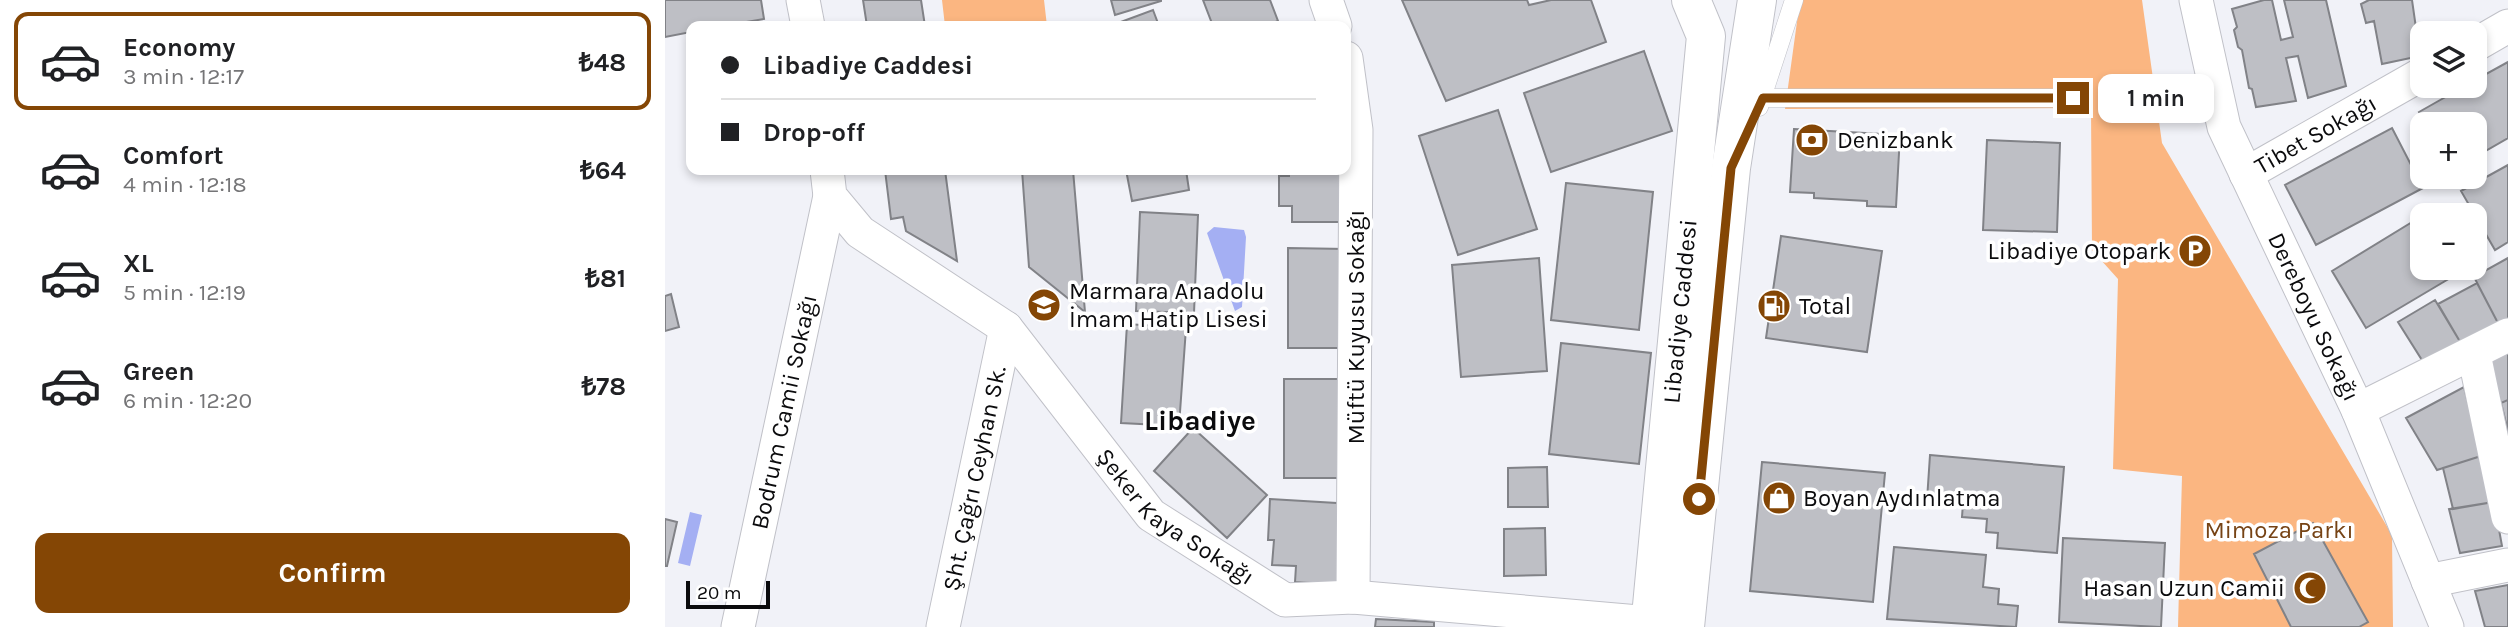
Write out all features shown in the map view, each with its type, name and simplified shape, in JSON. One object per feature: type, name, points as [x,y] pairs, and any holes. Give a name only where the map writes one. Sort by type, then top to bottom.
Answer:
[{"type":"main road","name":"Libadiye Caddesi","points":[[1662,626],[1706,36],[1692,0]]},
{"type":"main road","name":"Libadiye Caddesi","points":[[1662,626],[1757,0]]},
{"type":"street","points":[[803,0],[807,21]]},
{"type":"street","points":[[1326,0],[1333,21]]},
{"type":"street","name":"Dereboyu Sokağı","points":[[2196,0],[2224,127],[2358,410],[2447,627]]},
{"type":"street","points":[[2487,38],[2508,26]]},
{"type":"street","name":"Tibet Sokağı","points":[[2246,174],[2410,81]]},
{"type":"street","name":"Müftü Kuyusu Sokağı","points":[[1351,94],[1356,130],[1353,597]]},
{"type":"street","name":"Şeker Kaya Sokağı","points":[[828,183],[860,232],[1006,328],[1151,516],[1285,600],[1353,597],[1461,617],[1662,626]]},
{"type":"street","name":"Bodrum Camii Sokağı","points":[[738,627],[828,183]]},
{"type":"street","name":"Şht. Çağrı Ceyhan Sk.","points":[[943,627],[1006,328]]},
{"type":"street","points":[[2358,410],[2508,335]]},
{"type":"street","points":[[2474,354],[2508,517]]},
{"type":"street","points":[[2428,581],[2508,565]]},
{"type":"lane","points":[[1731,168],[1763,98],[1794,0]]},
{"type":"lane","points":[[1763,98],[2073,98]]},
{"type":"green space","points":[[942,0],[1044,0],[1046,21],[944,21]]},
{"type":"green space","name":"Mimoza Parkı","points":[[1800,0],[2142,0],[2162,143],[2392,535],[2393,627],[2178,627],[2182,476],[2113,469],[2118,279],[2092,250],[2091,108],[1785,109]]},
{"type":"water","points":[[1214,227],[1244,230],[1246,237],[1242,307],[1235,311],[1207,233]]},
{"type":"water","points":[[690,512],[702,515],[690,566],[678,563]]},
{"type":"building","points":[[665,0],[761,0],[764,19],[686,21],[686,33],[665,37]]},
{"type":"building","points":[[863,0],[921,0],[924,21],[866,21]]},
{"type":"building","points":[[1111,0],[1161,0],[1161,1],[1115,15]]},
{"type":"building","points":[[1203,0],[1270,0],[1278,21],[1211,21]]},
{"type":"building","points":[[1402,0],[1527,0],[1529,5],[1551,0],[1591,0],[1606,42],[1446,101]]},
{"type":"building","points":[[2272,0],[2281,40],[2293,37],[2284,0],[2326,0],[2346,86],[2308,98],[2298,56],[2286,58],[2296,101],[2256,107],[2252,89],[2249,88],[2242,50],[2238,47],[2234,30],[2237,27],[2232,9]]},
{"type":"building","points":[[2369,0],[2412,0],[2415,21],[2410,21],[2410,58],[2382,64],[2374,21],[2366,23],[2361,4]]},
{"type":"building","points":[[1153,10],[1157,21],[1123,21]]},
{"type":"building","points":[[1644,51],[1672,131],[1551,172],[1524,93]]},
{"type":"building","points":[[2508,62],[2508,138],[2487,150],[2487,112],[2419,112],[2444,98],[2487,98],[2487,73]]},
{"type":"building","points":[[1498,110],[1537,229],[1458,255],[1419,136]]},
{"type":"building","points":[[2392,128],[2410,163],[2410,189],[2421,189],[2316,245],[2285,185]]},
{"type":"building","points":[[1794,129],[1900,135],[1896,207],[1867,206],[1867,201],[1814,198],[1814,193],[1790,192]]},
{"type":"building","points":[[1987,140],[2060,143],[2057,232],[1983,230]]},
{"type":"building","points":[[2508,165],[2508,242],[2495,250],[2487,236],[2487,203],[2468,203],[2461,191],[2487,189],[2487,177]]},
{"type":"building","points":[[886,175],[946,175],[957,261],[906,231],[903,217],[891,219]]},
{"type":"building","points":[[1022,175],[1073,175],[1085,312],[1029,267]]},
{"type":"building","points":[[1127,175],[1187,175],[1189,190],[1132,201]]},
{"type":"building","points":[[1346,175],[1351,222],[1292,222],[1292,206],[1279,206],[1279,176]]},
{"type":"building","points":[[1566,183],[1653,192],[1639,330],[1551,320]]},
{"type":"building","points":[[1140,212],[1198,215],[1194,313],[1136,311]]},
{"type":"building","points":[[2410,223],[2410,280],[2447,280],[2366,328],[2332,271]]},
{"type":"building","points":[[1781,236],[1882,251],[1867,352],[1766,338]]},
{"type":"building","points":[[1288,248],[1346,249],[1346,348],[1288,348]]},
{"type":"building","points":[[1539,258],[1547,371],[1461,377],[1452,265]]},
{"type":"building","points":[[2508,258],[2508,320],[2499,325],[2476,280],[2487,280],[2487,270]]},
{"type":"building","points":[[2477,283],[2499,325],[2462,345],[2438,304]]},
{"type":"building","points":[[671,294],[679,327],[665,331],[665,296]]},
{"type":"building","points":[[2435,300],[2462,345],[2427,368],[2398,322]]},
{"type":"building","points":[[1127,324],[1186,328],[1179,426],[1121,423]]},
{"type":"building","points":[[1561,343],[1651,353],[1639,464],[1549,454]]},
{"type":"building","points":[[2508,351],[2508,400],[2501,403],[2489,361]]},
{"type":"building","points":[[1284,379],[1342,379],[1342,478],[1284,478]]},
{"type":"building","points":[[2464,387],[2481,456],[2437,470],[2406,418]]},
{"type":"building","points":[[2508,400],[2508,431],[2501,403]]},
{"type":"building","points":[[1193,428],[1267,495],[1227,538],[1154,471]]},
{"type":"building","points":[[1930,455],[2064,467],[2057,553],[1997,548],[1998,533],[1986,532],[1987,519],[1962,517],[1963,503],[1927,500]]},
{"type":"building","points":[[2481,456],[2494,502],[2453,509],[2443,468]]},
{"type":"building","points":[[1762,462],[1885,473],[1873,602],[1750,591]]},
{"type":"building","points":[[1547,467],[1548,507],[1508,507],[1508,468]]},
{"type":"building","points":[[1270,499],[1353,504],[1348,585],[1295,582],[1296,566],[1272,565],[1274,540],[1268,540]]},
{"type":"building","points":[[2494,502],[2502,546],[2460,553],[2449,509]]},
{"type":"building","points":[[665,519],[677,522],[667,566],[665,566]]},
{"type":"building","name":"Hasan Uzun Camii","points":[[2313,523],[2368,622],[2359,627],[2291,627],[2254,554]]},
{"type":"building","points":[[1545,528],[1546,575],[1504,576],[1504,529]]},
{"type":"building","points":[[2063,538],[2165,543],[2161,627],[2059,622]]},
{"type":"building","points":[[1894,547],[1986,555],[1983,587],[1999,589],[1998,604],[2018,606],[2016,627],[1887,619]]},
{"type":"building","points":[[2508,585],[2508,627],[2485,627],[2475,591]]},
{"type":"building","points":[[1376,619],[1434,622],[1434,627],[1375,627]]},
{"type":"place","name":"Denizbank","points":[[1812,140]]},
{"type":"place","name":"Libadiye Otopark","points":[[2195,251]]},
{"type":"place","name":"Marmara Anadolu İmam Hatip Lisesi","points":[[1044,305]]},
{"type":"place","name":"Total","points":[[1774,306]]},
{"type":"place","name":"Boyan Aydınlatma","points":[[1779,498]]},
{"type":"place","name":"Hasan Uzun Camii","points":[[2310,588]]},
{"type":"district","name":"Libadiye","points":[[1200,420]]},
{"type":"route","points":[[1699,499],[1731,168],[1763,98],[2073,98]]}]
